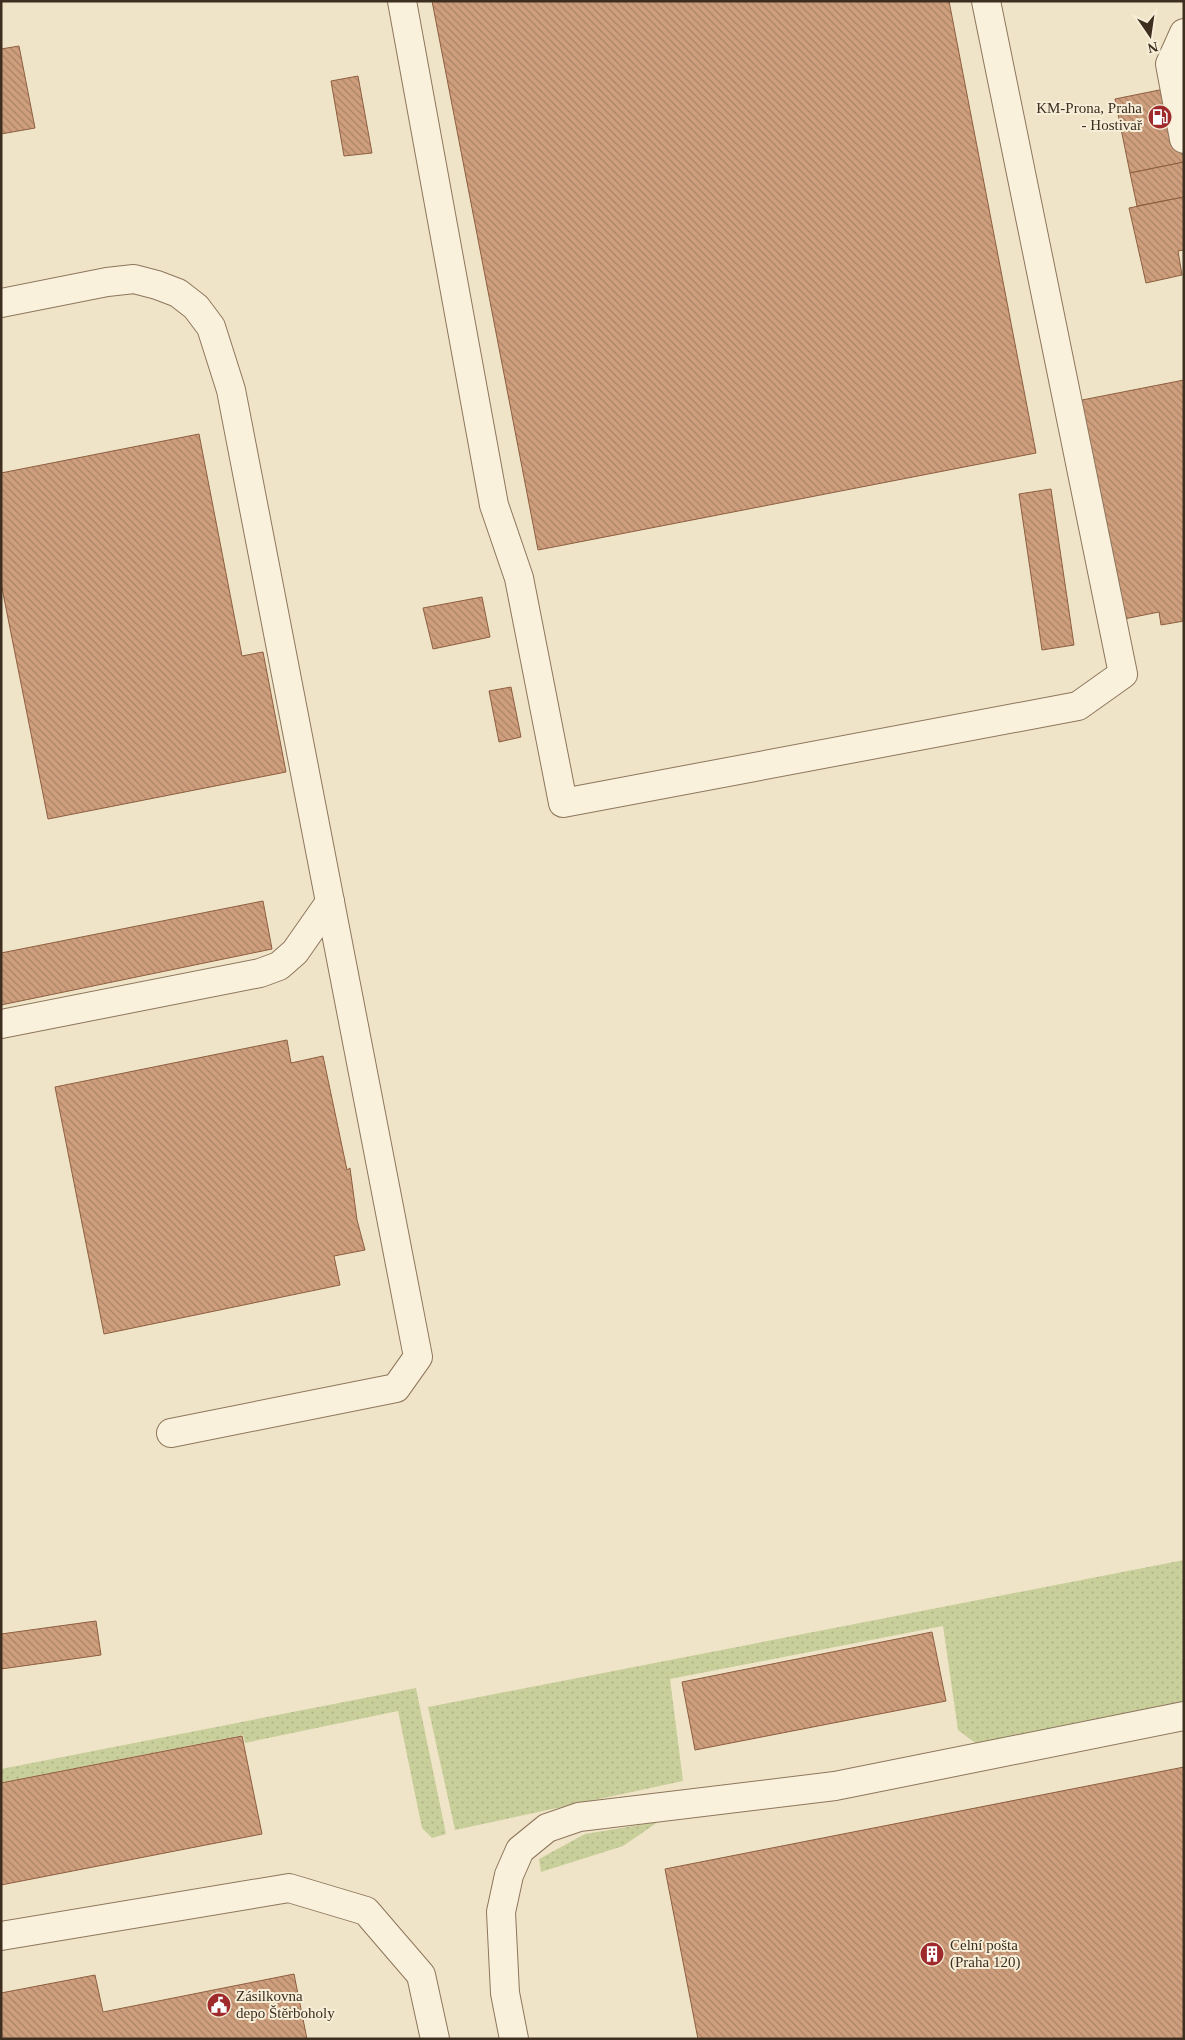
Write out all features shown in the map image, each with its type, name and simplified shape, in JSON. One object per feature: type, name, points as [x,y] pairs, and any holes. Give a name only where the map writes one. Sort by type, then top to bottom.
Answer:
[{"type":"lane","points":[[402,1],[494,505],[519,578],[563,803],[1078,706],[1123,674],[986,1]]},
{"type":"lane","points":[[1184,33],[1170,64],[1184,139]]},
{"type":"lane","points":[[1,303],[107,282],[134,279],[178,293],[196,307],[210,328],[231,390],[418,1357],[396,1388],[171,1433]]},
{"type":"lane","points":[[1,1024],[260,973],[279,966],[295,952],[330,902]]},
{"type":"lane","points":[[514,2039],[504,1993],[501,1912],[510,1876],[520,1850],[547,1828],[579,1817],[835,1786],[1184,1716]]},
{"type":"lane","points":[[1,1936],[288,1888],[366,1911],[421,1975],[435,2039]]},
{"type":"green space","points":[[1184,1560],[1184,1701],[978,1745],[958,1730],[943,1626],[670,1679],[683,1781],[455,1830],[428,1707]]},
{"type":"green space","points":[[416,1688],[446,1834],[432,1838],[422,1828],[398,1711],[245,1743],[243,1735],[1,1783],[1,1769]]},
{"type":"green space","points":[[658,1822],[623,1846],[541,1872],[539,1859],[585,1834]]},
{"type":"building","points":[[432,1],[949,1],[1036,453],[538,550]]},
{"type":"building","points":[[19,46],[35,128],[1,134],[1,49]]},
{"type":"building","points":[[358,76],[372,153],[344,156],[331,81]]},
{"type":"building","points":[[1184,85],[1184,162],[1130,173],[1115,99]]},
{"type":"building","points":[[1184,162],[1184,197],[1137,206],[1130,173]]},
{"type":"building","points":[[1184,197],[1184,250],[1178,251],[1182,275],[1146,283],[1129,208]]},
{"type":"building","points":[[1184,380],[1184,621],[1161,625],[1159,612],[1119,620],[1077,401]]},
{"type":"building","points":[[199,434],[242,656],[263,652],[286,772],[48,819],[1,583],[1,473]]},
{"type":"building","points":[[1051,489],[1074,645],[1042,650],[1019,494]]},
{"type":"building","points":[[482,597],[490,637],[433,649],[423,608]]},
{"type":"building","points":[[511,687],[521,737],[499,742],[489,691]]},
{"type":"building","points":[[263,901],[272,949],[1,1005],[1,953]]},
{"type":"building","points":[[287,1040],[291,1063],[323,1056],[347,1170],[350,1168],[357,1220],[365,1250],[334,1256],[340,1285],[104,1334],[55,1087]]},
{"type":"building","points":[[96,1621],[101,1655],[1,1669],[1,1634]]},
{"type":"building","points":[[932,1632],[946,1701],[695,1750],[682,1682]]},
{"type":"building","points":[[242,1736],[262,1834],[1,1885],[1,1783]]},
{"type":"building","name":"Celní pošta (Praha 120)","points":[[1184,1767],[1184,2039],[698,2039],[665,1869]]},
{"type":"building","name":"Zásilkovna depo Štěrboholy","points":[[294,1974],[307,2039],[1,2039],[1,1993],[95,1975],[103,2012]]},
{"type":"place","name":"KM-Prona, Praha - Hostivař","points":[[1160,117]]},
{"type":"place","name":"Celní pošta (Praha 120)","points":[[932,1954]]},
{"type":"place","name":"Zásilkovna depo Štěrboholy","points":[[219,2005]]}]
